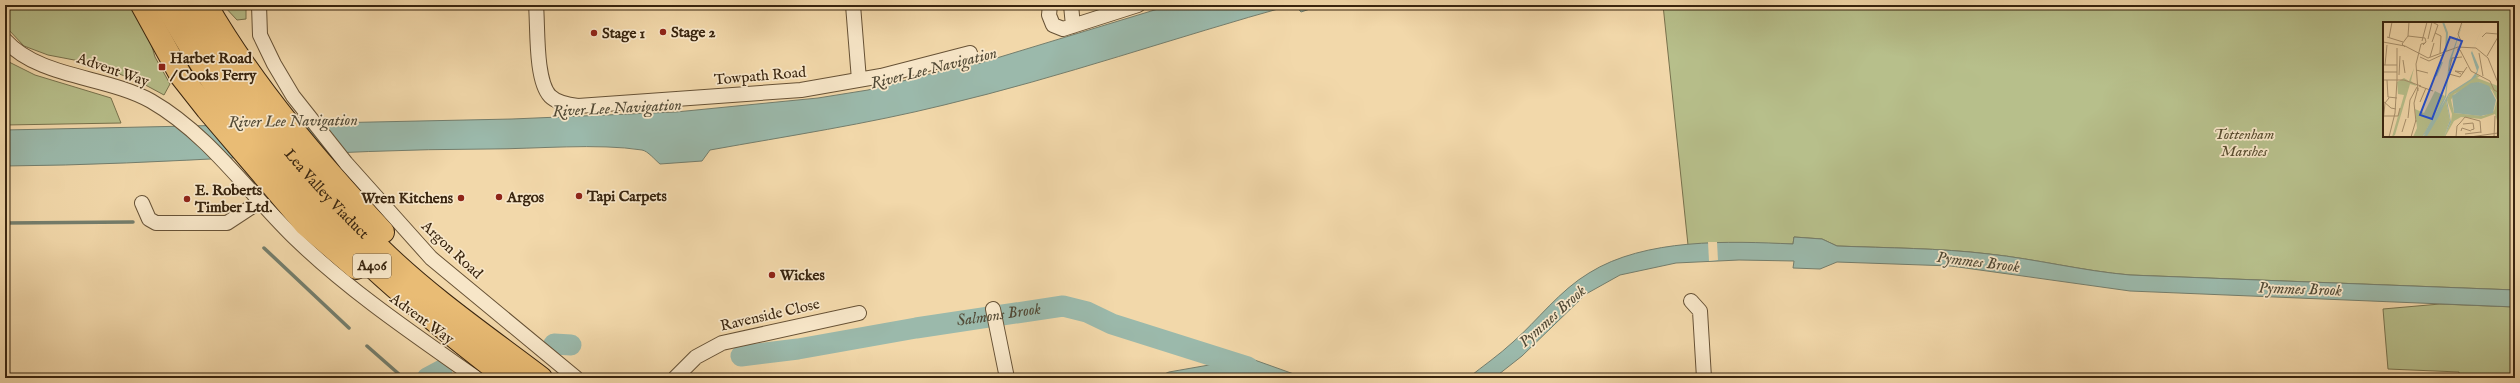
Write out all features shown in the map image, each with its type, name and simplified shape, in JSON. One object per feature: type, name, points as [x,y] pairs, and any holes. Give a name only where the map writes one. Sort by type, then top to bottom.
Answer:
[{"type":"highway","points":[[142,5],[181,76],[207,109],[294,199],[306,225],[361,272],[450,322]]},
{"type":"highway","name":"Lea Valley Viaduct","points":[[166,5],[197,60],[219,92],[269,158],[294,199]]},
{"type":"highway","name":"Lea Valley Viaduct","points":[[188,5],[206,39],[254,109],[326,196],[507,378]]},
{"type":"highway","points":[[206,5],[225,38],[283,100],[347,194],[450,322]]},
{"type":"highway","name":"Lea Valley Viaduct","points":[[450,322],[541,378]]},
{"type":"street","name":"Argon Road","points":[[259,5],[258,23],[264,46],[283,100],[346,163],[431,258],[576,378]]},
{"type":"street","name":"Towpath Road","points":[[536,5],[541,74],[547,92],[551,97],[566,104],[578,106],[654,102],[801,90],[859,80],[970,53]]},
{"type":"street","points":[[853,5],[859,80]]},
{"type":"street","points":[[1050,5],[1049,15],[1053,25],[1059,28],[1073,26],[1138,5]]},
{"type":"street","points":[[1071,5],[1073,26]]},
{"type":"street","name":"Advent Way","points":[[5,40],[11,47],[41,64],[122,89],[153,102],[191,130],[233,171],[259,202],[298,241],[380,309],[476,378]]},
{"type":"street","points":[[142,203],[149,220],[156,223],[227,223],[259,202]]},
{"type":"street","points":[[1695,306],[1704,378]]},
{"type":"street","name":"Ravenside Close","points":[[676,378],[696,357],[722,343],[859,313]]},
{"type":"street","points":[[994,314],[1007,378]]},
{"type":"green space","points":[[5,5],[132,5],[148,33],[155,57],[170,84],[164,95],[138,81],[90,63],[48,55],[24,46],[7,28]]},
{"type":"green space","points":[[223,5],[246,5],[246,19],[237,20]]},
{"type":"green space","name":"Tottenham Marshes","points":[[1663,5],[2515,5],[2515,290],[2130,275],[1989,254],[1932,249],[1837,246],[1822,239],[1794,237],[1793,244],[1719,243],[1688,245]]},
{"type":"green space","points":[[5,60],[35,75],[111,98],[121,123],[5,125]]},
{"type":"green space","points":[[2440,304],[2515,307],[2515,378],[2459,378],[2459,372],[2388,369],[2383,309]]},
{"type":"water","points":[[1171,5],[1292,5],[1032,82],[944,105],[857,124],[710,150],[702,161],[660,164],[642,150],[586,147],[429,150],[126,163],[5,166],[5,130],[512,119],[676,112],[818,98],[868,90],[972,63],[977,64]]},
{"type":"water","points":[[1295,5],[1322,5],[1301,12]]},
{"type":"water","name":"Pymmes Brook","points":[[1794,237],[1822,239],[1837,246],[1932,249],[1989,254],[2130,275],[2515,290],[2515,307],[2130,291],[1951,266],[1837,262],[1820,269],[1793,268],[1794,261],[1739,260],[1676,263],[1620,275],[1586,294],[1522,356],[1494,378],[1468,378],[1513,342],[1568,288],[1589,273],[1611,262],[1636,253],[1688,244],[1742,242],[1793,244]]},
{"type":"water","points":[[1249,358],[1305,378],[1260,378],[1247,375],[1220,378],[1155,378],[1169,372]]},
{"type":"pier","points":[[1708,242],[1717,242],[1718,260],[1709,261]]},
{"type":"waterway","points":[[5,223],[133,222]]},
{"type":"waterway","points":[[264,248],[349,328]]},
{"type":"waterway","name":"Salmons Brook","points":[[741,356],[798,349],[916,328],[1063,306],[1087,312],[1112,324],[1248,367]]},
{"type":"waterway","name":"Salmons Brook","points":[[554,344],[571,345]]},
{"type":"waterway","points":[[367,346],[400,375]]},
{"type":"waterway","name":"Salmons Brook","points":[[427,378],[442,370]]},
{"type":"place","name":"Stage 2","points":[[663,32]]},
{"type":"place","name":"Stage 1","points":[[594,33]]},
{"type":"place","name":"Harbet Road / Cooks Ferry","points":[[162,67]]},
{"type":"place","name":"Tapi Carpets","points":[[579,196]]},
{"type":"place","name":"Argos","points":[[499,197]]},
{"type":"place","name":"Wren Kitchens","points":[[461,198]]},
{"type":"place","name":"E. Roberts Timber Ltd.","points":[[187,199]]},
{"type":"place","name":"Wickes","points":[[772,275]]},
{"type":"water label","name":"River Lee Navigation","points":[[934,69]]},
{"type":"water label","name":"River Lee Navigation","points":[[617,109]]},
{"type":"water label","name":"River Lee Navigation","points":[[293,122]]}]
